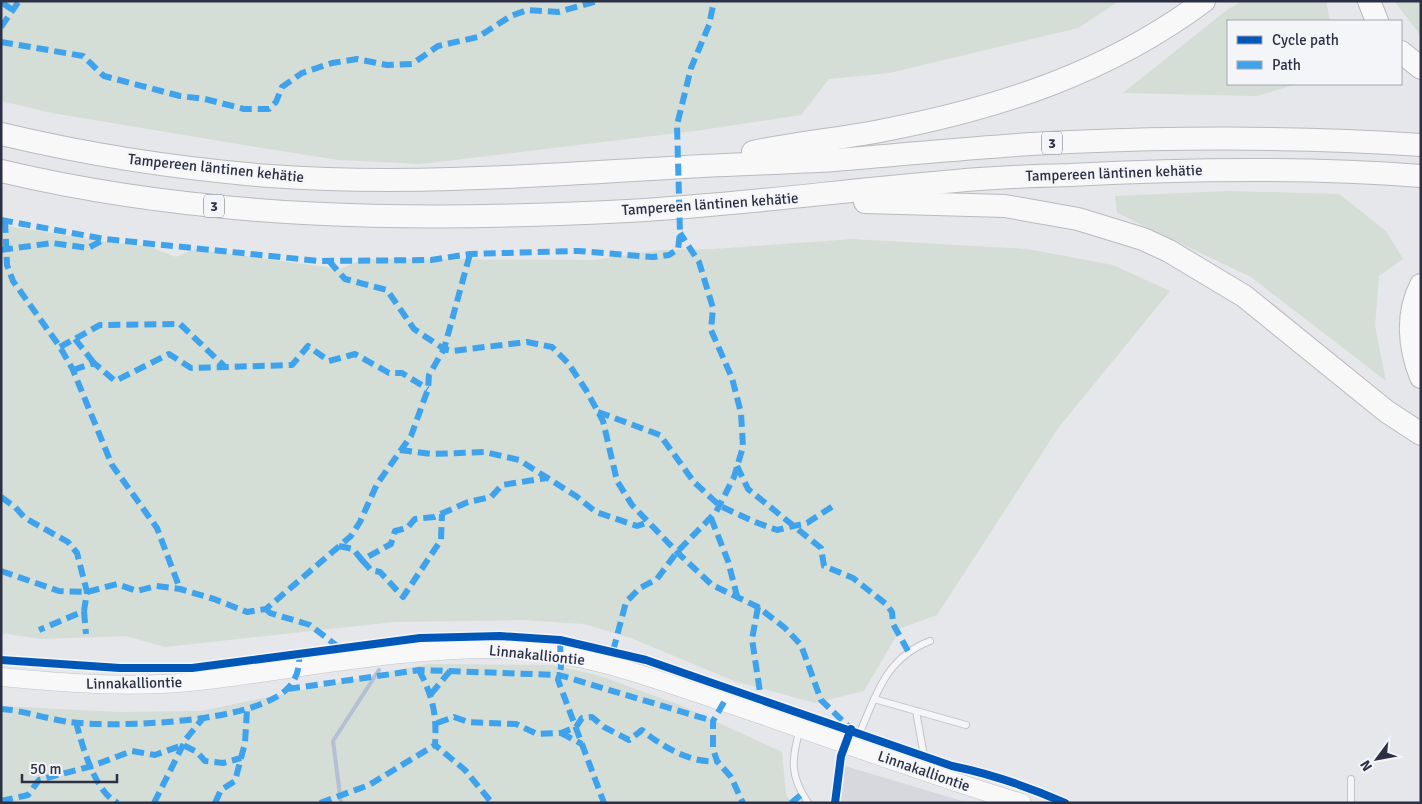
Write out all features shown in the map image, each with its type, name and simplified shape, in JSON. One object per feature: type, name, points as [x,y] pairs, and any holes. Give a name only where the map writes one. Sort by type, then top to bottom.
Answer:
[{"type":"highway","points":[[683,167],[766,149],[897,127],[995,104],[1105,62],[1175,22],[1204,1]]},
{"type":"highway","points":[[1370,1],[1377,20]]},
{"type":"highway","points":[[1402,53],[1421,68]]},
{"type":"highway","name":"Tampereen läntinen kehätie","points":[[1,134],[111,157],[271,176],[373,179],[576,175],[683,167],[831,160],[1067,142],[1166,138],[1262,138],[1421,145]]},
{"type":"highway","name":"Tampereen läntinen kehätie","points":[[1,171],[102,191],[190,204],[267,212],[429,218],[629,211],[799,197],[959,180],[1165,170],[1309,170],[1421,176]]},
{"type":"highway","points":[[799,197],[878,203],[1005,206],[1078,219],[1143,240],[1169,251],[1244,296],[1386,411],[1421,434]]},
{"type":"highway","points":[[1421,285],[1413,307],[1410,338],[1421,377]]},
{"type":"main road","name":"Linnakalliontie","points":[[1,677],[125,685],[188,682],[397,655],[500,649],[560,655],[617,667],[800,727],[904,765],[1022,803]]},
{"type":"lane","points":[[860,732],[891,666],[908,651],[930,641]]},
{"type":"lane","points":[[874,699],[966,725]]},
{"type":"lane","points":[[916,711],[924,756]]},
{"type":"lane","points":[[800,727],[793,751],[793,767],[796,783],[808,803]]},
{"type":"lane","points":[[1351,779],[1351,803]]},
{"type":"shaded area","points":[[1,1],[1119,1],[1078,28],[889,73],[829,79],[801,115],[702,130],[421,164],[339,160],[52,113],[1,101]]},
{"type":"shaded area","points":[[1242,1],[1326,1],[1330,20],[1227,20],[1227,85],[1294,85],[1257,96],[1123,93],[1227,10]]},
{"type":"shaded area","points":[[1421,1],[1421,36],[1395,2]]},
{"type":"shaded area","points":[[1229,191],[1339,194],[1386,231],[1403,259],[1379,276],[1375,326],[1386,381],[1251,277],[1117,213],[1115,196]]},
{"type":"shaded area","points":[[1,225],[105,242],[148,246],[176,257],[195,249],[340,269],[364,259],[595,260],[660,250],[714,249],[853,239],[1027,249],[1113,265],[1170,291],[1059,427],[937,615],[901,628],[864,691],[815,703],[734,681],[631,638],[584,624],[523,620],[394,622],[165,647],[126,636],[41,639],[1,633]]},
{"type":"shaded area","points":[[428,664],[552,665],[597,675],[680,705],[782,752],[786,794],[791,803],[1,803],[1,706],[119,712],[201,711]]},
{"type":"shaded area","points":[[845,766],[969,803],[841,803]]},
{"type":"waterway","points":[[341,803],[333,741],[379,670]]},
{"type":"marked path","points":[[1,27],[19,1]]},
{"type":"marked path","points":[[1,42],[83,56],[104,76],[180,96],[205,99],[244,109],[269,109],[276,102],[282,87],[302,73],[332,63],[357,59],[387,65],[412,64],[438,46],[478,37],[511,16],[527,10],[558,12],[598,1]]},
{"type":"marked path","points":[[1,220],[105,239],[319,261],[431,260],[470,254],[578,251],[653,257],[669,255],[678,249],[680,233],[677,125],[691,68],[709,25],[714,1]]},
{"type":"marked path","points":[[1,2],[13,10]]},
{"type":"marked path","points":[[5,221],[7,265],[13,281],[60,347],[73,370],[112,465],[157,528],[180,589]]},
{"type":"marked path","points":[[613,651],[626,602],[640,588],[657,579],[677,552],[716,512],[734,477],[743,447],[741,413],[732,378],[711,330],[713,308],[699,262],[680,233]]},
{"type":"marked path","points":[[1,250],[52,243],[88,248],[105,239]]},
{"type":"marked path","points":[[1,571],[59,591],[87,592],[117,584],[137,591],[156,586],[180,589],[214,599],[247,612],[266,609],[351,536],[360,522],[377,484],[411,436],[428,389],[429,375],[444,349],[470,254]]},
{"type":"marked path","points":[[329,261],[345,279],[387,290],[414,329],[444,349],[452,351],[527,342],[552,347],[568,363],[603,421],[617,481],[632,505],[712,585],[758,607],[785,628],[801,645],[821,700],[850,728]]},
{"type":"marked path","points":[[60,347],[100,325],[180,324],[224,366]]},
{"type":"marked path","points":[[75,339],[94,363]]},
{"type":"marked path","points":[[73,370],[94,363],[115,381],[169,354],[191,368],[292,365],[308,346],[329,361],[355,354],[389,373],[402,373],[428,389]]},
{"type":"marked path","points":[[598,412],[660,435],[694,482],[720,506],[755,522],[777,530],[807,523],[833,506]]},
{"type":"marked path","points":[[400,450],[431,454],[485,452],[519,460],[576,496],[596,512],[637,526],[649,522]]},
{"type":"marked path","points":[[737,466],[748,489],[821,548],[824,566],[853,578],[886,604],[892,612],[893,624],[908,651]]},
{"type":"marked path","points":[[339,546],[353,549],[362,560],[391,544],[395,531],[407,528],[415,519],[434,517],[468,502],[491,497],[502,485],[547,478]]},
{"type":"marked path","points":[[1,497],[15,507],[25,518],[68,542],[77,553],[87,592],[84,611],[39,630]]},
{"type":"marked path","points":[[362,560],[371,570],[380,572],[403,597],[441,540],[442,514]]},
{"type":"marked path","points":[[711,518],[728,561],[737,596]]},
{"type":"marked path","points":[[758,607],[752,639],[761,699]]},
{"type":"marked path","points":[[266,609],[270,613],[310,625],[341,649]]},
{"type":"marked path","points":[[84,611],[86,634]]},
{"type":"marked path","points":[[560,640],[561,667],[558,680],[604,803]]},
{"type":"marked path","points":[[1,709],[61,721],[90,724],[150,723],[215,716],[245,709],[270,700],[287,689],[297,673],[299,654]]},
{"type":"marked path","points":[[419,670],[428,689],[433,706],[435,745],[465,770],[492,803]]},
{"type":"marked path","points":[[288,689],[419,670],[559,675],[713,721]]},
{"type":"marked path","points":[[431,694],[450,671]]},
{"type":"marked path","points":[[724,702],[713,721],[713,749],[717,761],[731,777],[743,803]]},
{"type":"marked path","points":[[215,803],[221,790],[235,781],[245,743],[247,709]]},
{"type":"marked path","points":[[154,803],[186,739],[204,717]]},
{"type":"marked path","points":[[437,723],[454,717],[468,722],[516,724],[537,734],[561,733],[576,727],[582,718],[592,717],[604,727],[629,740],[642,730],[677,753],[697,760],[717,761]]},
{"type":"marked path","points":[[76,722],[96,779],[110,798],[118,803]]},
{"type":"marked path","points":[[561,733],[582,744]]},
{"type":"marked path","points":[[1,801],[28,795],[39,780],[92,766],[132,751],[155,755],[183,745],[197,752],[205,761],[223,763],[241,758]]},
{"type":"marked path","points":[[320,803],[369,785],[435,745]]},
{"type":"marked path","points":[[791,803],[802,794]]},
{"type":"cycle path","points":[[1,660],[120,668],[192,668],[420,638],[500,636],[560,640],[646,660],[952,766],[1010,782],[1065,803]]},
{"type":"cycle path","points":[[835,803],[841,756],[851,729]]}]
